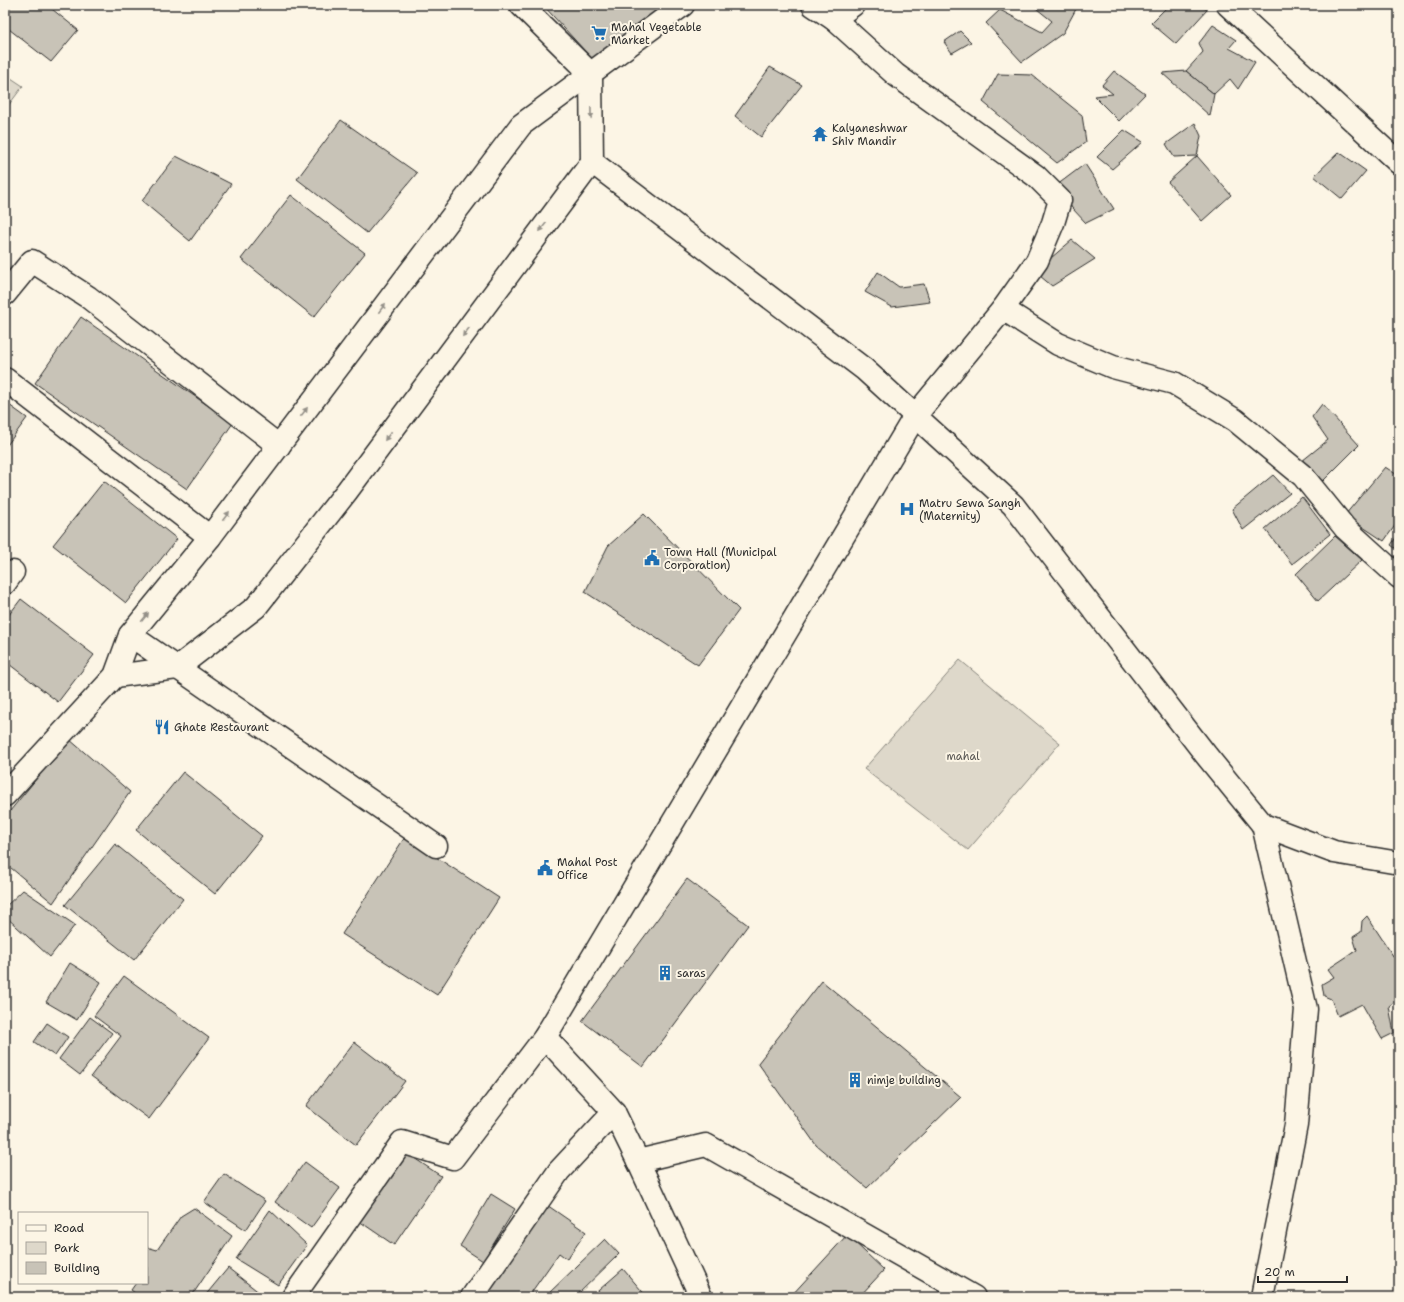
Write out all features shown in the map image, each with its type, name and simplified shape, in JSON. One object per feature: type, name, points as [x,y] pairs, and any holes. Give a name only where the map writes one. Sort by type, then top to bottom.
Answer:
[{"type":"street","points":[[115,676],[177,668],[256,607],[347,491],[592,162],[591,74],[521,5]]},
{"type":"street","points":[[5,795],[115,676],[130,635],[210,537],[521,125],[683,5]]},
{"type":"street","points":[[293,1297],[402,1142],[453,1158],[546,1037],[915,416],[1003,309],[1037,261],[1053,224],[1060,200],[1036,176],[896,75],[834,19],[813,5]]},
{"type":"street","points":[[834,19],[853,5]]},
{"type":"street","points":[[1228,5],[1399,163]]},
{"type":"street","points":[[592,162],[864,369],[1013,505],[1206,755],[1263,825],[1306,1009],[1296,1125],[1262,1297]]},
{"type":"street","points":[[5,294],[32,261],[88,297],[279,446]]},
{"type":"street","points":[[1003,309],[1058,344],[1113,367],[1174,383],[1235,420],[1302,476],[1346,528],[1399,577]]},
{"type":"street","points":[[5,379],[210,537]]},
{"type":"street","points":[[130,635],[436,846]]},
{"type":"street","points":[[1263,825],[1334,852],[1399,863]]},
{"type":"street","points":[[546,1037],[614,1112],[701,1297]]},
{"type":"street","points":[[472,1297],[559,1171],[614,1112]]},
{"type":"street","points":[[638,1161],[706,1145],[974,1297]]},
{"type":"green space","points":[[5,74],[23,86],[5,110]]},
{"type":"green space","name":"mahal","points":[[960,660],[1060,743],[968,850],[864,769]]},
{"type":"building","points":[[5,5],[47,5],[78,30],[51,62],[5,26]]},
{"type":"building","name":"Mahal Vegetable Market","points":[[543,5],[665,5],[594,61]]},
{"type":"building","points":[[1032,5],[1073,5],[1076,9],[1063,33],[1022,62],[986,23],[1000,10],[1042,32],[1052,21]]},
{"type":"building","points":[[1169,5],[1200,5],[1207,10],[1176,44],[1151,23]]},
{"type":"building","points":[[1213,25],[1236,40],[1229,48],[1255,62],[1238,89],[1230,79],[1214,94],[1186,71],[1203,52],[1199,43]]},
{"type":"building","points":[[960,31],[971,42],[952,53],[944,42]]},
{"type":"building","points":[[770,67],[802,85],[761,137],[735,116]]},
{"type":"building","points":[[1114,71],[1145,94],[1119,121],[1094,96],[1113,94],[1102,85]]},
{"type":"building","points":[[1186,71],[1214,94],[1210,116],[1162,73]]},
{"type":"building","points":[[998,74],[1032,75],[1082,115],[1086,142],[1057,163],[983,102]]},
{"type":"building","points":[[341,120],[417,173],[367,233],[297,179]]},
{"type":"building","points":[[1195,123],[1201,136],[1197,156],[1174,157],[1166,144]]},
{"type":"building","points":[[1124,130],[1143,142],[1112,169],[1097,157]]},
{"type":"building","points":[[1339,152],[1366,171],[1342,199],[1314,176]]},
{"type":"building","points":[[176,156],[231,184],[190,241],[142,201]]},
{"type":"building","points":[[1197,156],[1231,195],[1202,221],[1168,182]]},
{"type":"building","points":[[1085,164],[1114,209],[1086,223],[1072,208],[1057,185]]},
{"type":"building","points":[[291,195],[365,253],[314,317],[241,259]]},
{"type":"building","points":[[1072,240],[1095,259],[1052,286],[1040,276],[1051,258]]},
{"type":"building","points":[[878,272],[899,287],[924,284],[930,302],[892,307],[865,292]]},
{"type":"building","points":[[81,317],[233,423],[187,489],[35,383]]},
{"type":"building","points":[[5,402],[27,418],[5,448]]},
{"type":"building","points":[[1322,404],[1359,445],[1323,481],[1302,461],[1328,440],[1312,417]]},
{"type":"building","points":[[1385,467],[1399,476],[1399,520],[1384,541],[1345,515]]},
{"type":"building","points":[[1273,475],[1290,493],[1243,530],[1232,509]]},
{"type":"building","points":[[104,481],[177,539],[126,603],[53,545]]},
{"type":"building","points":[[1302,497],[1330,534],[1292,564],[1265,529]]},
{"type":"building","points":[[644,514],[739,610],[698,665],[585,592],[608,546]]},
{"type":"building","points":[[1399,533],[1399,551],[1391,545]]},
{"type":"building","points":[[1335,536],[1362,560],[1318,601],[1296,574]]},
{"type":"building","points":[[21,599],[94,655],[58,702],[5,661],[5,620]]},
{"type":"building","points":[[69,739],[130,792],[53,903],[5,863],[5,817]]},
{"type":"building","points":[[183,772],[262,836],[215,894],[136,830]]},
{"type":"building","points":[[405,837],[499,898],[437,995],[342,934]]},
{"type":"building","points":[[115,844],[183,899],[134,960],[65,905]]},
{"type":"building","name":"saras","points":[[687,879],[748,925],[643,1067],[582,1021]]},
{"type":"building","points":[[23,890],[75,925],[50,957],[5,916],[5,907]]},
{"type":"building","points":[[1367,916],[1399,965],[1399,998],[1389,1006],[1394,1033],[1382,1039],[1362,1004],[1338,1016],[1331,999],[1324,996],[1322,984],[1334,977],[1328,969],[1357,950],[1353,937],[1361,932],[1362,921]]},
{"type":"building","points":[[70,963],[101,982],[77,1020],[46,1002]]},
{"type":"building","points":[[124,976],[209,1038],[149,1119],[91,1076],[121,1036],[94,1016]]},
{"type":"building","name":"nimje building","points":[[822,981],[961,1097],[867,1188],[816,1145],[758,1063]]},
{"type":"building","points":[[90,1017],[112,1033],[80,1075],[59,1059]]},
{"type":"building","points":[[47,1023],[68,1037],[55,1056],[34,1042]]},
{"type":"building","points":[[354,1042],[405,1081],[356,1145],[306,1106]]},
{"type":"building","points":[[405,1152],[441,1176],[394,1245],[359,1221]]},
{"type":"building","points":[[305,1162],[340,1188],[311,1228],[275,1202]]},
{"type":"building","points":[[224,1174],[265,1201],[246,1230],[204,1202]]},
{"type":"building","points":[[491,1194],[515,1209],[483,1261],[460,1246]]},
{"type":"building","points":[[544,1203],[586,1232],[567,1259],[559,1253],[528,1297],[478,1297]]},
{"type":"building","points":[[194,1208],[232,1236],[191,1297],[140,1297],[131,1290],[135,1284],[148,1284],[148,1247],[157,1250],[181,1216]]},
{"type":"building","points":[[270,1210],[307,1245],[278,1285],[236,1259]]},
{"type":"building","points":[[847,1235],[884,1270],[859,1297],[790,1297]]},
{"type":"building","points":[[605,1239],[619,1254],[575,1297],[551,1297],[548,1294]]},
{"type":"building","points":[[228,1268],[265,1297],[204,1297]]},
{"type":"building","points":[[623,1269],[647,1297],[591,1297]]},
{"type":"place","name":"Mahal Vegetable Market","points":[[599,33]]},
{"type":"place","name":"Kalyaneshwar Shiv Mandir","points":[[820,134]]},
{"type":"place","name":"Matru Sewa Sangh (Maternity)","points":[[907,509]]},
{"type":"place","name":"Town Hall (Municipal Corporation)","points":[[652,558]]},
{"type":"place","name":"Ghate Restaurant","points":[[162,727]]},
{"type":"place","name":"Mahal Post Office","points":[[545,868]]},
{"type":"place","name":"saras","points":[[665,973]]},
{"type":"place","name":"nimje building","points":[[855,1080]]}]
